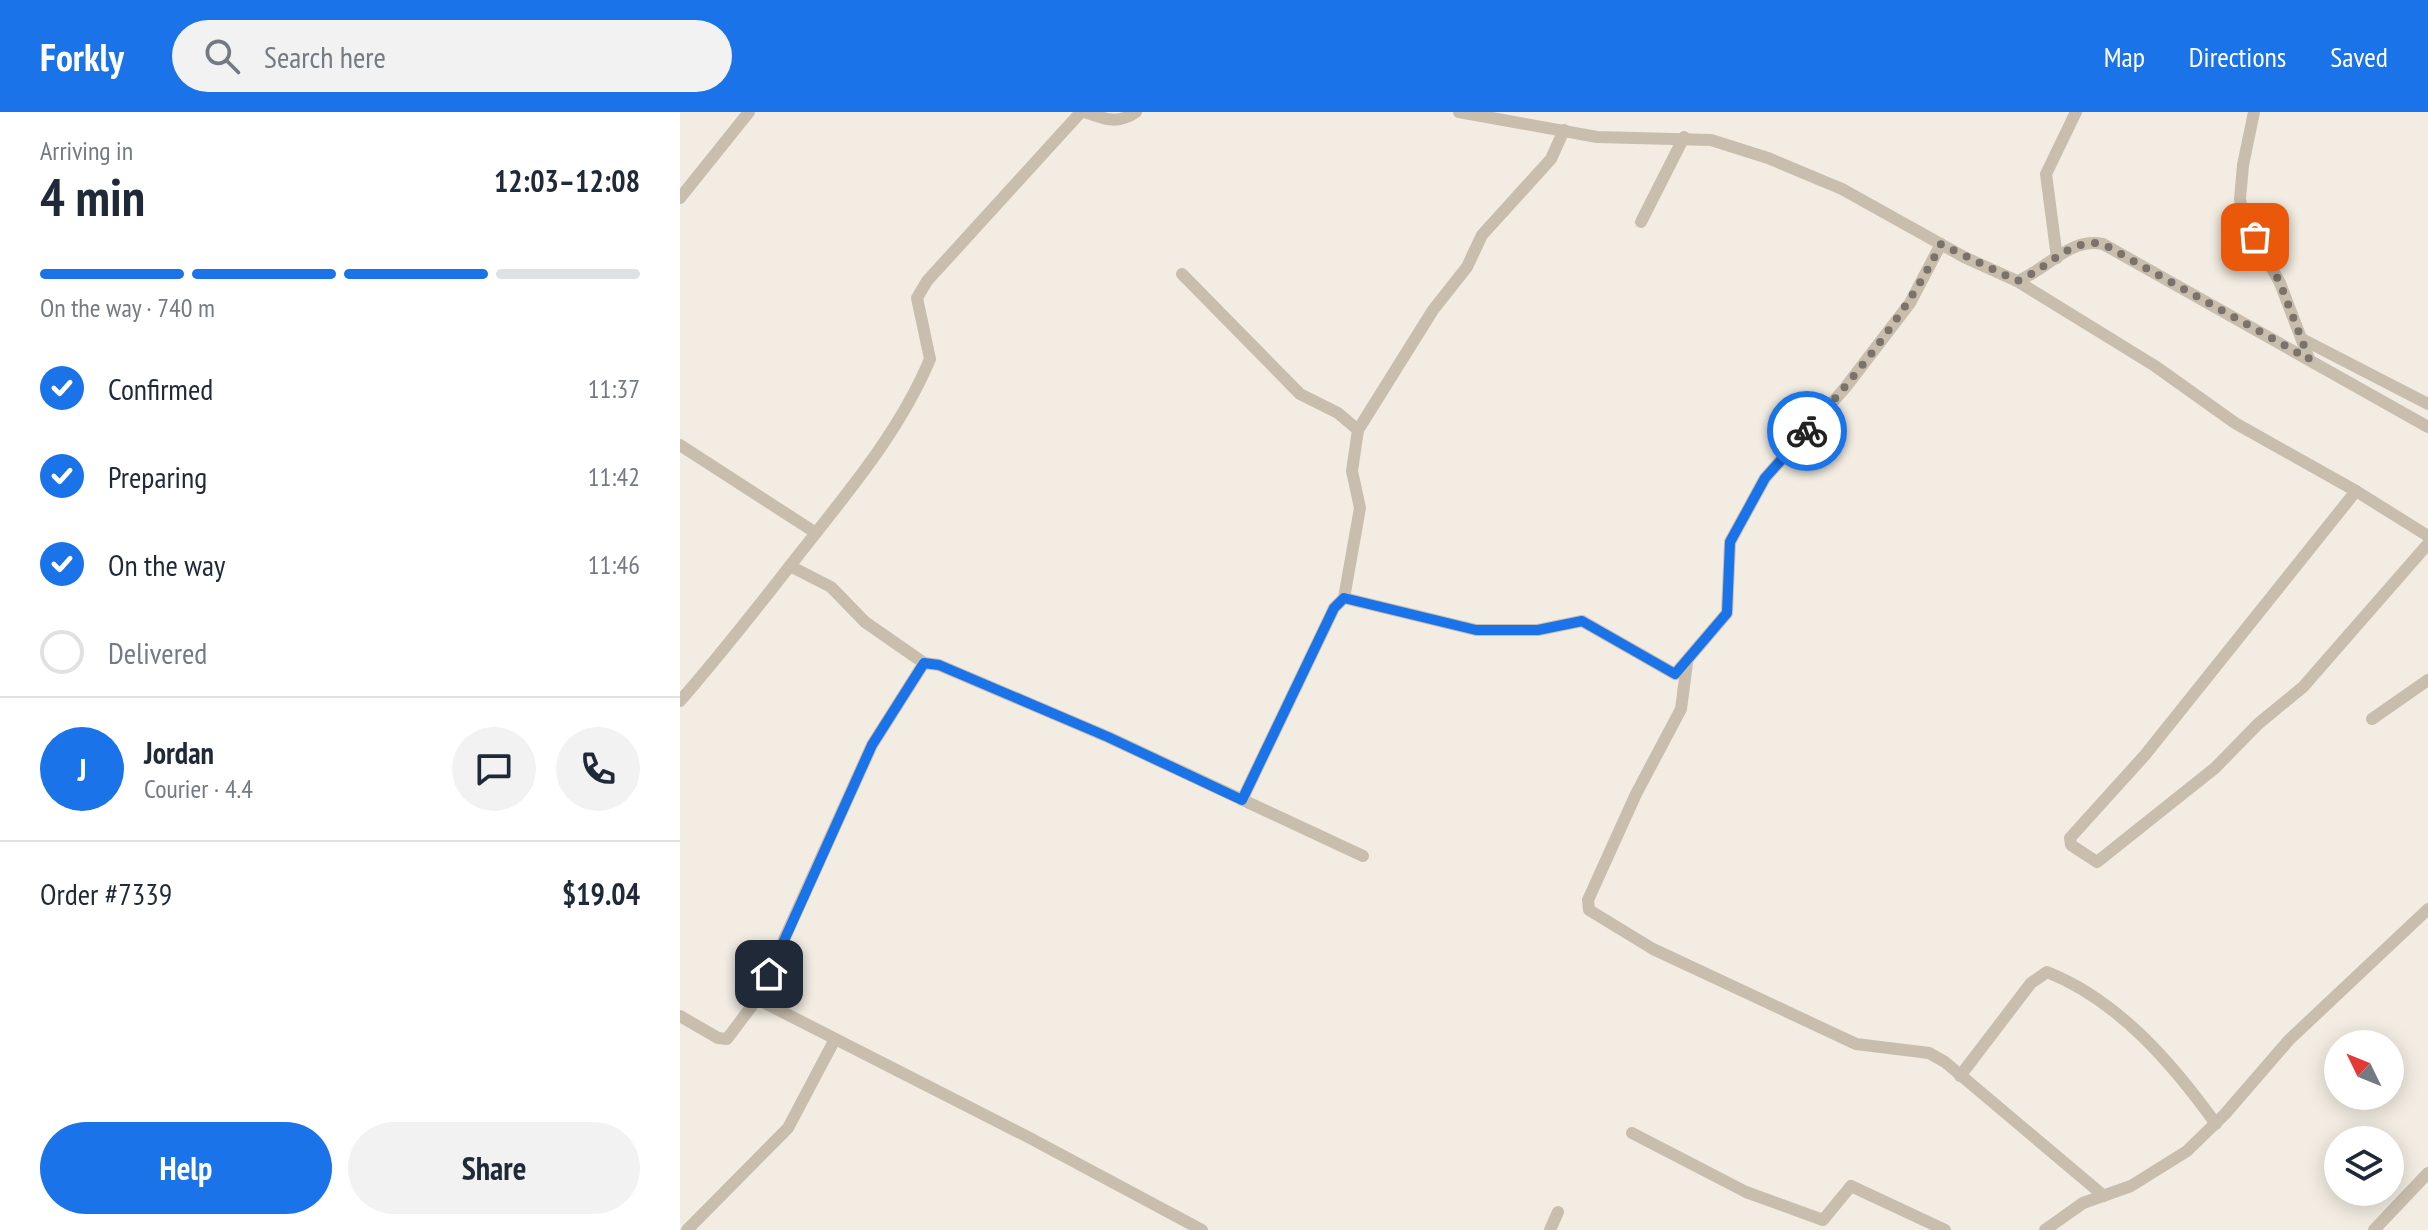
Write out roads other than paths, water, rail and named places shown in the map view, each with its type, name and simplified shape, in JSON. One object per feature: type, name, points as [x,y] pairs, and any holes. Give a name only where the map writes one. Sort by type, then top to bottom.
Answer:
[{"type":"street","points":[[680,198],[749,112]]},
{"type":"street","points":[[680,701],[736,637],[871,462],[927,366],[931,348],[918,305],[920,291],[938,267],[1083,112],[1106,120],[1125,120],[1136,112]]},
{"type":"street","points":[[1459,112],[1597,137],[1711,140],[1842,189],[1941,244],[2017,281],[2155,366],[2245,429],[2356,491],[2428,536]]},
{"type":"street","points":[[2057,258],[2046,174],[2076,112]]},
{"type":"street","points":[[2254,112],[2243,165],[2240,199],[2243,215],[2280,283],[2309,359]]},
{"type":"street","points":[[1242,800],[1334,608],[1344,598],[1360,508],[1352,471],[1358,430],[1433,310],[1467,267],[1482,235],[1551,159],[1564,130]]},
{"type":"street","points":[[1641,222],[1684,137]]},
{"type":"street","points":[[1344,598],[1476,630],[1538,630],[1582,621],[1675,674],[1727,613],[1730,542],[1765,478],[1845,388],[1910,303],[1941,244]]},
{"type":"street","points":[[2017,281],[2040,271],[2078,244],[2103,244],[2428,427]]},
{"type":"street","points":[[1182,274],[1300,394],[1338,413],[1358,430]]},
{"type":"street","points":[[2302,339],[2428,404]]},
{"type":"street","points":[[680,445],[816,533]]},
{"type":"street","points":[[2356,491],[2145,755],[2070,838],[2071,845],[2092,861],[2097,862],[2215,768],[2258,724],[2303,687],[2428,544]]},
{"type":"street","points":[[790,566],[831,587],[865,622],[924,663],[939,665],[1108,737],[1363,856]]},
{"type":"street","points":[[680,1016],[718,1038],[727,1039],[757,999],[872,745],[924,663]]},
{"type":"street","points":[[1687,663],[1681,709],[1636,794],[1588,900],[1589,910],[1653,949],[1856,1044],[1929,1053],[2104,1196]]},
{"type":"street","points":[[2372,719],[2428,680]]},
{"type":"street","points":[[2045,1230],[2068,1212],[2157,1172],[2216,1124],[2289,1040],[2428,909]]},
{"type":"street","points":[[1960,1076],[2031,983],[2047,972],[2105,1006],[2143,1037],[2188,1085],[2216,1124]]},
{"type":"street","points":[[757,999],[1202,1230]]},
{"type":"street","points":[[687,1230],[788,1128],[834,1041]]},
{"type":"street","points":[[1632,1133],[1746,1192],[1823,1220],[1851,1186],[1945,1230]]},
{"type":"street","points":[[2374,1230],[2428,1173]]},
{"type":"street","points":[[1550,1230],[1558,1212]]}]
